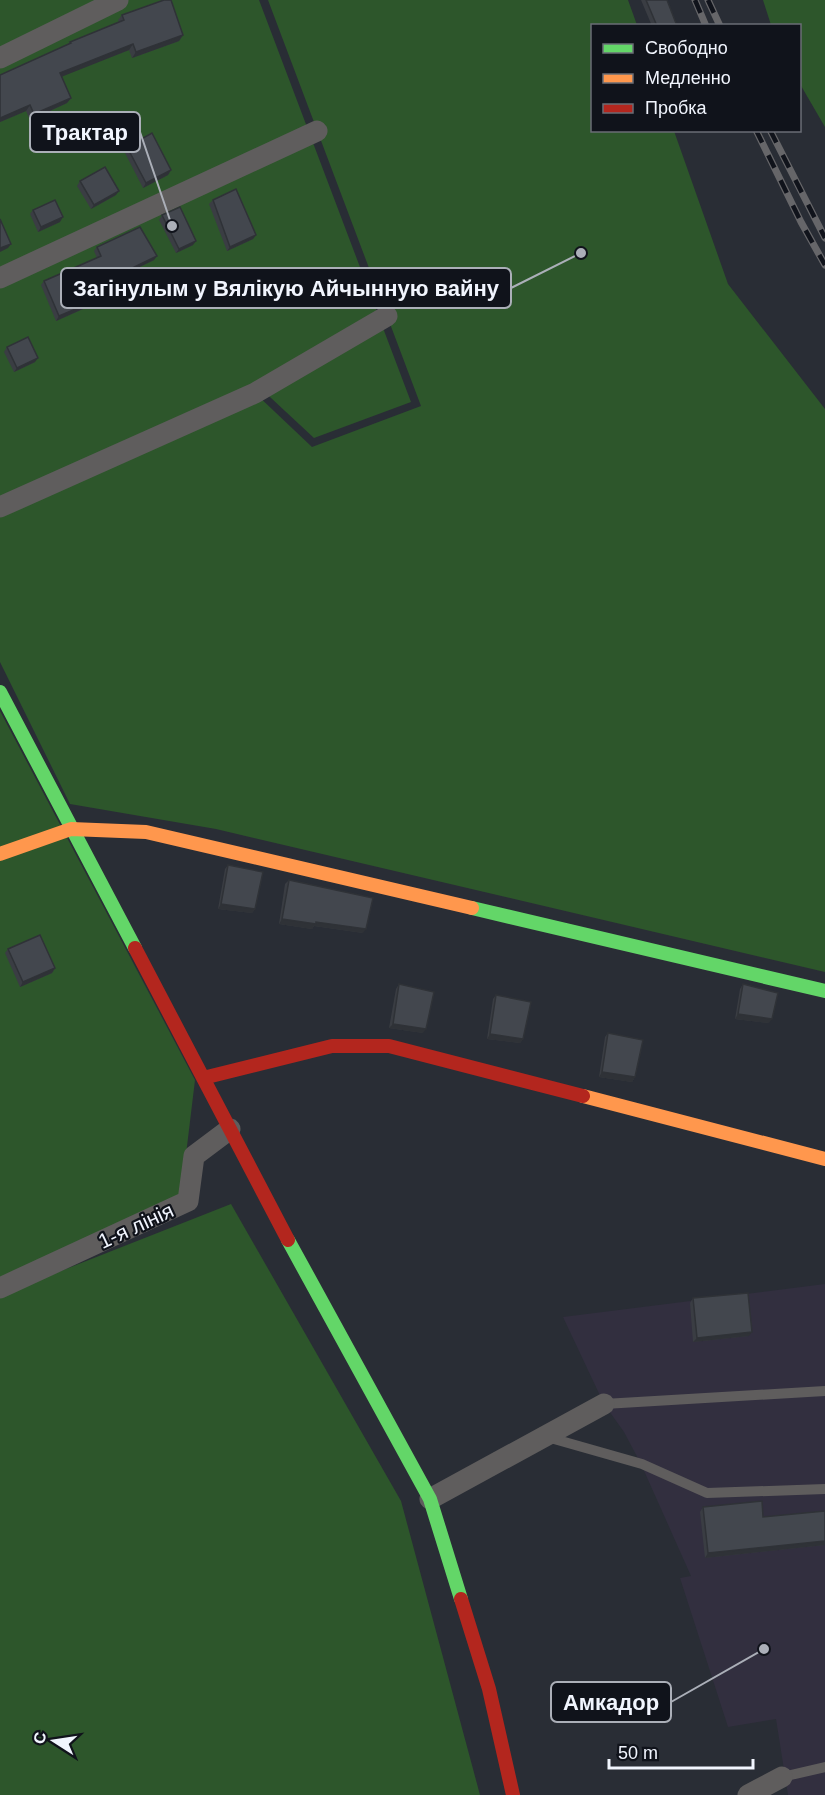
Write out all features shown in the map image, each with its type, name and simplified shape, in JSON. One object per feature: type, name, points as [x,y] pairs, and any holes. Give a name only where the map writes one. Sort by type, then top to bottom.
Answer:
[{"type":"street","points":[[0,58],[118,0]]},
{"type":"street","points":[[0,278],[317,131]]},
{"type":"street","points":[[0,507],[255,393],[387,316]]},
{"type":"street","points":[[0,692],[289,1242],[430,1499],[489,1689],[513,1795]]},
{"type":"street","points":[[0,854],[71,829],[146,832],[825,991]]},
{"type":"street","points":[[203,1078],[332,1046],[389,1046],[825,1159]]},
{"type":"street","name":"1-я лінія","points":[[0,1288],[189,1202],[194,1156],[230,1129]]},
{"type":"street","points":[[430,1499],[604,1404]]},
{"type":"street","points":[[748,1795],[782,1777]]},
{"type":"lane","points":[[604,1404],[825,1391]]},
{"type":"lane","points":[[544,1437],[642,1464],[706,1493],[825,1489]]},
{"type":"lane","points":[[782,1777],[825,1767]]},
{"type":"shaded area","points":[[825,1284],[825,1795],[788,1795],[776,1719],[728,1727],[680,1578],[691,1576],[641,1464],[624,1432],[604,1404],[563,1317]]},
{"type":"green space","points":[[0,0],[259,0],[411,402],[314,438],[256,384],[0,498]]},
{"type":"green space","points":[[268,0],[628,0],[637,24],[591,24],[591,132],[674,132],[728,284],[825,409],[825,972],[216,829],[70,804],[0,662],[0,507],[255,393],[312,447],[421,406]]},
{"type":"green space","points":[[763,0],[825,0],[825,127],[801,86],[801,24],[771,24]]},
{"type":"green space","points":[[0,711],[195,1080],[181,1196],[0,1279]]},
{"type":"green space","points":[[231,1204],[401,1501],[480,1795],[0,1795],[0,1295]]},
{"type":"building","points":[[164,0],[171,0],[183,35],[136,52],[133,44],[60,73],[71,98],[34,114],[30,105],[0,118],[0,75],[124,20],[122,15]]},
{"type":"building","points":[[646,0],[667,0],[676,24],[656,24]]},
{"type":"building","points":[[152,133],[171,170],[146,183],[127,147]]},
{"type":"building","points":[[105,167],[119,191],[94,205],[80,181]]},
{"type":"building","points":[[236,189],[256,235],[230,247],[213,200]]},
{"type":"building","points":[[55,200],[63,217],[41,227],[33,210]]},
{"type":"building","points":[[180,207],[196,241],[179,249],[162,215]]},
{"type":"building","points":[[0,219],[11,244],[0,248]]},
{"type":"building","points":[[140,227],[157,256],[91,288],[97,300],[59,316],[44,281],[101,256],[97,247]]},
{"type":"building","points":[[28,337],[38,358],[17,368],[7,347]]},
{"type":"building","points":[[228,865],[263,872],[255,909],[221,904]]},
{"type":"building","points":[[289,880],[373,898],[366,929],[282,919]]},
{"type":"building","points":[[40,935],[55,968],[23,982],[8,949]]},
{"type":"building","points":[[399,984],[434,992],[426,1029],[393,1024]]},
{"type":"building","points":[[743,984],[778,993],[772,1019],[738,1014]]},
{"type":"building","points":[[496,995],[531,1002],[523,1039],[490,1034]]},
{"type":"building","points":[[608,1033],[643,1040],[635,1077],[602,1072]]},
{"type":"building","points":[[748,1293],[752,1332],[697,1338],[693,1298]]},
{"type":"building","points":[[762,1501],[763,1517],[825,1511],[825,1541],[708,1553],[703,1507]]},
{"type":"railway","points":[[695,0],[705,24]]},
{"type":"railway","points":[[708,0],[719,24]]},
{"type":"railway","points":[[757,132],[825,265]]},
{"type":"railway","points":[[771,132],[825,238]]},
{"type":"traffic: fast","points":[[0,692],[135,948]]},
{"type":"traffic: fast","points":[[472,908],[825,991]]},
{"type":"traffic: fast","points":[[288,1240],[430,1499],[461,1599]]},
{"type":"traffic: slow","points":[[0,854],[71,829],[146,832],[472,908]]},
{"type":"traffic: slow","points":[[583,1096],[825,1159]]},
{"type":"traffic: jam","points":[[135,948],[288,1240]]},
{"type":"traffic: jam","points":[[203,1078],[332,1046],[389,1046],[583,1096]]},
{"type":"traffic: jam","points":[[461,1599],[489,1689],[513,1795]]},
{"type":"place","name":"Трактар","points":[[172,226]]},
{"type":"place","name":"Загінулым у Вялікую Айчынную вайну","points":[[581,253]]},
{"type":"place","name":"Амкадор","points":[[764,1649]]}]
